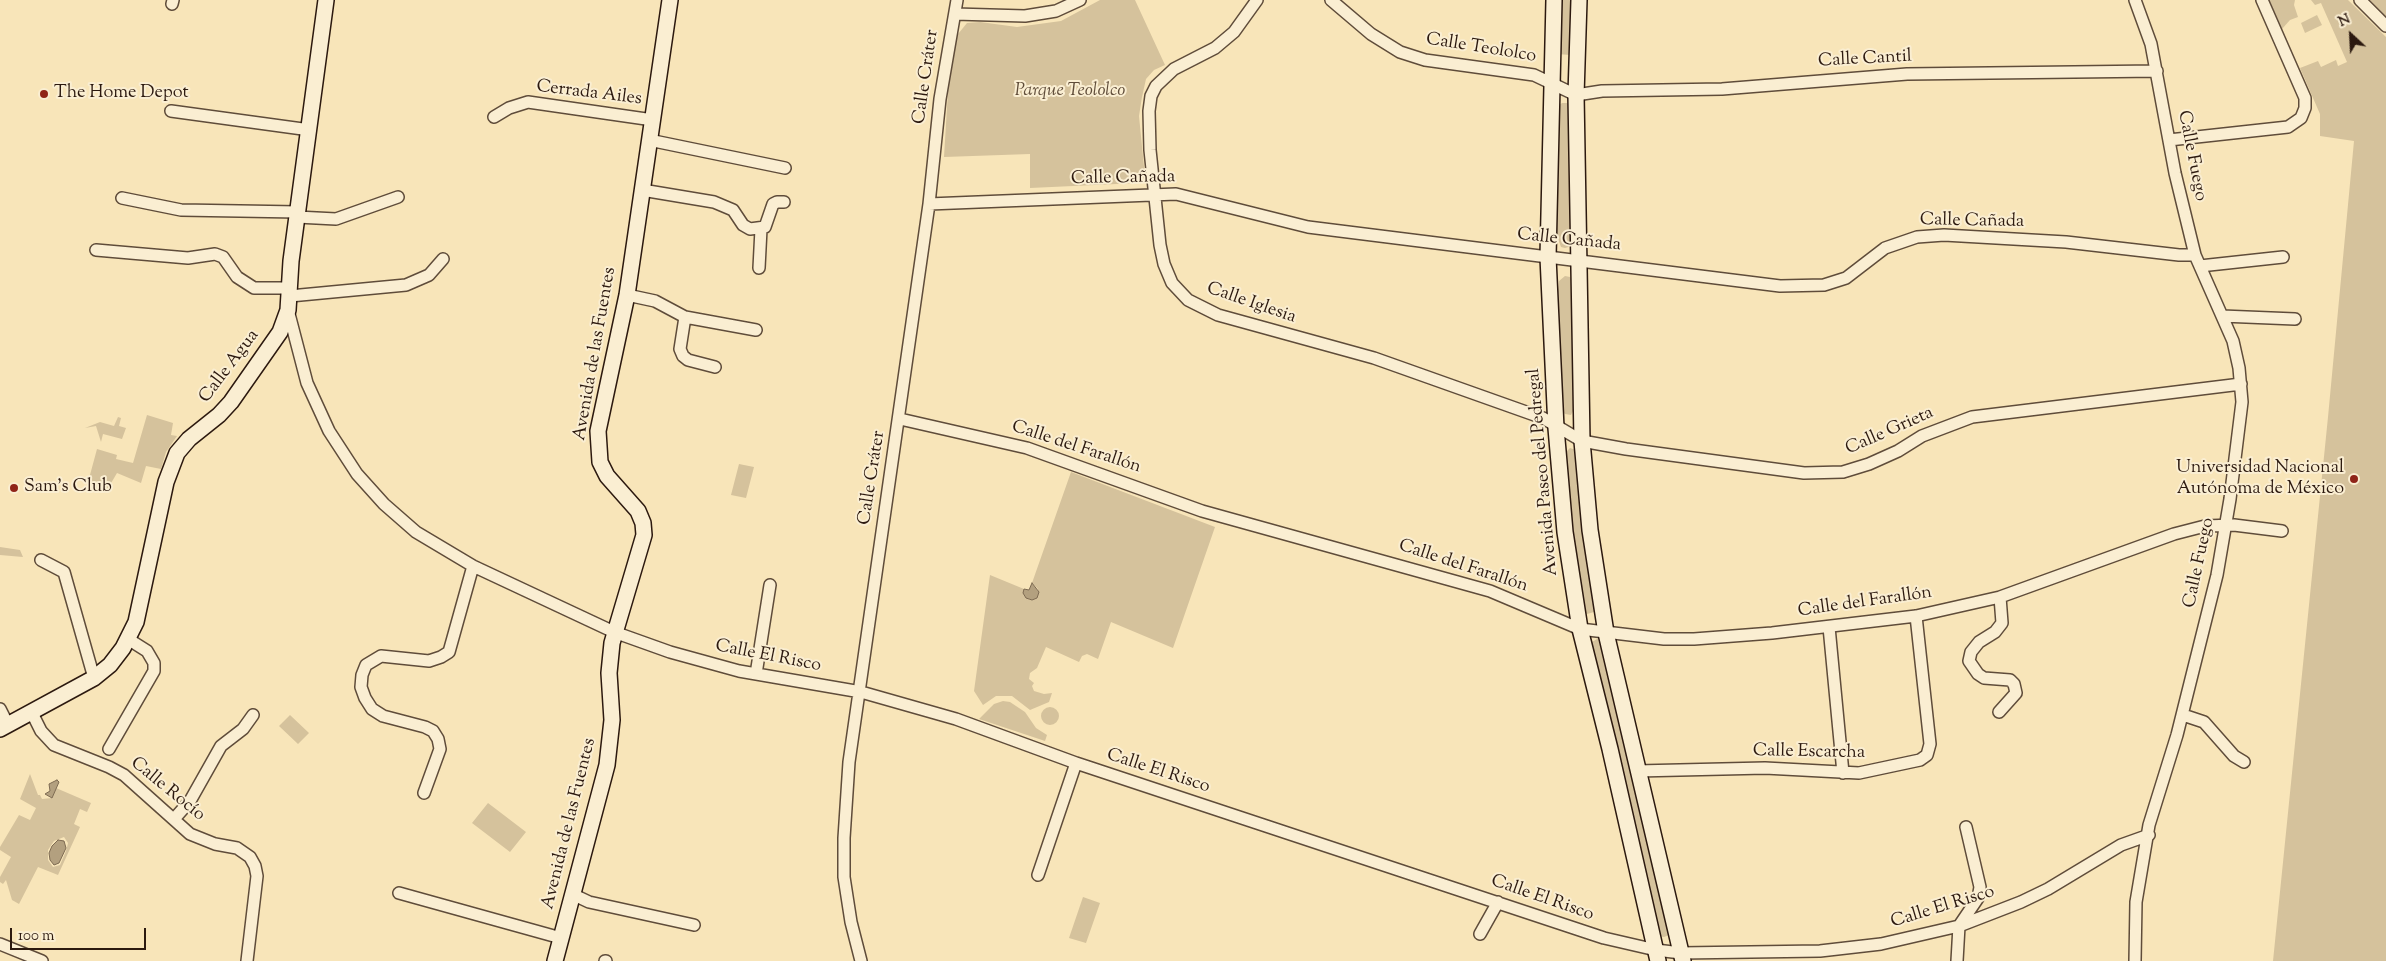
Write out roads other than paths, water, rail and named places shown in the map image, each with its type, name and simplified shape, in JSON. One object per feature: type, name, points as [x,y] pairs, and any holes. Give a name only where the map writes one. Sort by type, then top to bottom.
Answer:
[{"type":"main road","name":"Calle Agua","points":[[4,727],[94,678],[110,665],[128,639],[136,622],[166,482],[174,460],[183,445],[219,415],[231,402],[280,332],[290,298],[291,261],[326,0]]},
{"type":"main road","name":"Avenida de las Fuentes","points":[[554,961],[562,938],[610,751],[612,720],[609,664],[614,632],[644,534],[643,522],[638,511],[607,476],[600,462],[598,431],[649,191],[649,140],[670,0]]},
{"type":"main road","name":"Avenida Paseo del Pedregal","points":[[1554,0],[1548,257],[1556,428],[1565,532],[1580,629],[1657,956]]},
{"type":"main road","points":[[1579,0],[1576,95],[1582,441],[1590,530],[1606,633],[1637,772],[1682,957]]},
{"type":"street","name":"Calle Cráter","points":[[861,961],[851,922],[844,877],[844,838],[849,762],[861,692],[881,534],[900,419],[929,204],[940,99],[957,0]]},
{"type":"street","points":[[954,14],[1025,16],[1056,11],[1080,0]]},
{"type":"street","name":"Calle Iglesia","points":[[1256,0],[1234,32],[1214,48],[1174,69],[1156,86],[1150,96],[1150,150],[1155,193],[1164,264],[1172,283],[1188,300],[1218,315],[1374,358],[1542,418],[1556,428]]},
{"type":"street","name":"Calle Teololco","points":[[1331,0],[1371,34],[1400,52],[1425,60],[1534,75],[1544,78],[1551,84],[1576,95]]},
{"type":"street","name":"Calle Fuego","points":[[2135,961],[2136,902],[2150,825],[2182,715],[2217,576],[2226,525],[2242,402],[2241,384],[2232,341],[2195,254],[2169,140],[2157,71],[2136,0]]},
{"type":"street","points":[[2169,140],[2288,127],[2301,118],[2305,108],[2305,98],[2262,0]]},
{"type":"street","points":[[2360,0],[2386,26]]},
{"type":"street","name":"Calle Cantil","points":[[1576,95],[1602,91],[1722,89],[1908,74],[2157,71]]},
{"type":"street","name":"Cerrada Ailes","points":[[494,117],[509,108],[528,102],[653,120]]},
{"type":"street","points":[[171,111],[310,130]]},
{"type":"street","points":[[649,140],[785,168]]},
{"type":"street","points":[[649,191],[714,202],[732,210],[743,226],[750,229],[765,227],[773,204],[784,202]]},
{"type":"street","name":"Calle Cañada","points":[[929,204],[1155,193],[1176,194],[1308,227],[1548,257],[1580,259],[1780,286],[1824,285],[1846,278],[1885,248],[1917,237],[1944,235],[2066,242],[2179,255],[2195,254]]},
{"type":"street","points":[[122,198],[182,210],[298,214],[336,219],[398,197]]},
{"type":"street","points":[[759,268],[761,229]]},
{"type":"street","points":[[96,250],[188,258],[215,254],[223,257],[244,283],[254,288],[290,298],[406,285],[429,274],[443,259]]},
{"type":"street","points":[[2200,266],[2282,257]]},
{"type":"street","points":[[626,295],[655,301],[684,318],[756,330]]},
{"type":"street","name":"Calle El Risco","points":[[290,298],[307,383],[329,431],[357,474],[384,504],[416,532],[472,566],[614,632],[696,660],[756,674],[861,692],[956,719],[1076,763],[1657,956],[1682,957],[1820,951],[1881,944],[1959,926],[2021,902],[2048,889],[2121,845],[2149,835]]},
{"type":"street","points":[[2222,316],[2296,319]]},
{"type":"street","points":[[684,318],[680,349],[683,356],[688,360],[715,366]]},
{"type":"street","name":"Calle Grieta","points":[[1556,428],[1582,441],[1626,449],[1804,473],[1843,472],[1869,464],[1898,451],[1922,436],[1972,417],[2241,384]]},
{"type":"street","name":"Calle del Farallón","points":[[900,419],[1027,448],[1202,511],[1490,590],[1580,629],[1606,633],[1694,639],[1916,616],[2000,598],[2174,534],[2205,526],[2226,525],[2282,531]]},
{"type":"street","points":[[41,560],[64,572],[94,678]]},
{"type":"street","points":[[424,793],[440,749],[438,739],[433,731],[425,727],[383,716],[372,709],[363,693],[362,675],[366,665],[381,656],[429,661],[449,652],[472,566]]},
{"type":"street","points":[[756,674],[770,584]]},
{"type":"street","points":[[1999,712],[2016,694],[2014,684],[2010,680],[1984,678],[1973,669],[1969,661],[1971,652],[1979,642],[1995,632],[2002,623],[2000,598]]},
{"type":"street","name":"Calle Escarcha","points":[[1637,772],[1765,768],[1843,773],[1874,772],[1909,764],[1927,755],[1930,744],[1916,616]]},
{"type":"street","points":[[1829,626],[1843,773]]},
{"type":"street","points":[[108,749],[154,671],[154,663],[147,652],[128,639]]},
{"type":"street","points":[[0,709],[4,727]]},
{"type":"street","name":"Calle Rocío","points":[[32,713],[41,731],[54,745],[117,771],[198,838],[215,844],[237,848],[246,853],[253,861],[258,876],[247,961]]},
{"type":"street","points":[[174,819],[190,801],[221,746],[242,729],[253,715]]},
{"type":"street","points":[[2182,715],[2204,722],[2234,756],[2244,762]]},
{"type":"street","points":[[1038,874],[1076,763]]},
{"type":"street","points":[[1957,961],[1959,926],[1978,898],[1980,887],[1966,827]]},
{"type":"street","points":[[399,893],[562,938]]},
{"type":"street","points":[[572,894],[589,902],[694,925]]},
{"type":"street","points":[[1480,934],[1498,902]]},
{"type":"street","points":[[0,944],[42,961]]},
{"type":"place","name":"The Home Depot","points":[[44,94]]},
{"type":"place","name":"Universidad Nacional Autónoma de México","points":[[2354,479]]},
{"type":"place","name":"Sam's Club","points":[[14,488]]},
{"type":"park label","name":"Parque Teololco","points":[[1070,92]]}]
